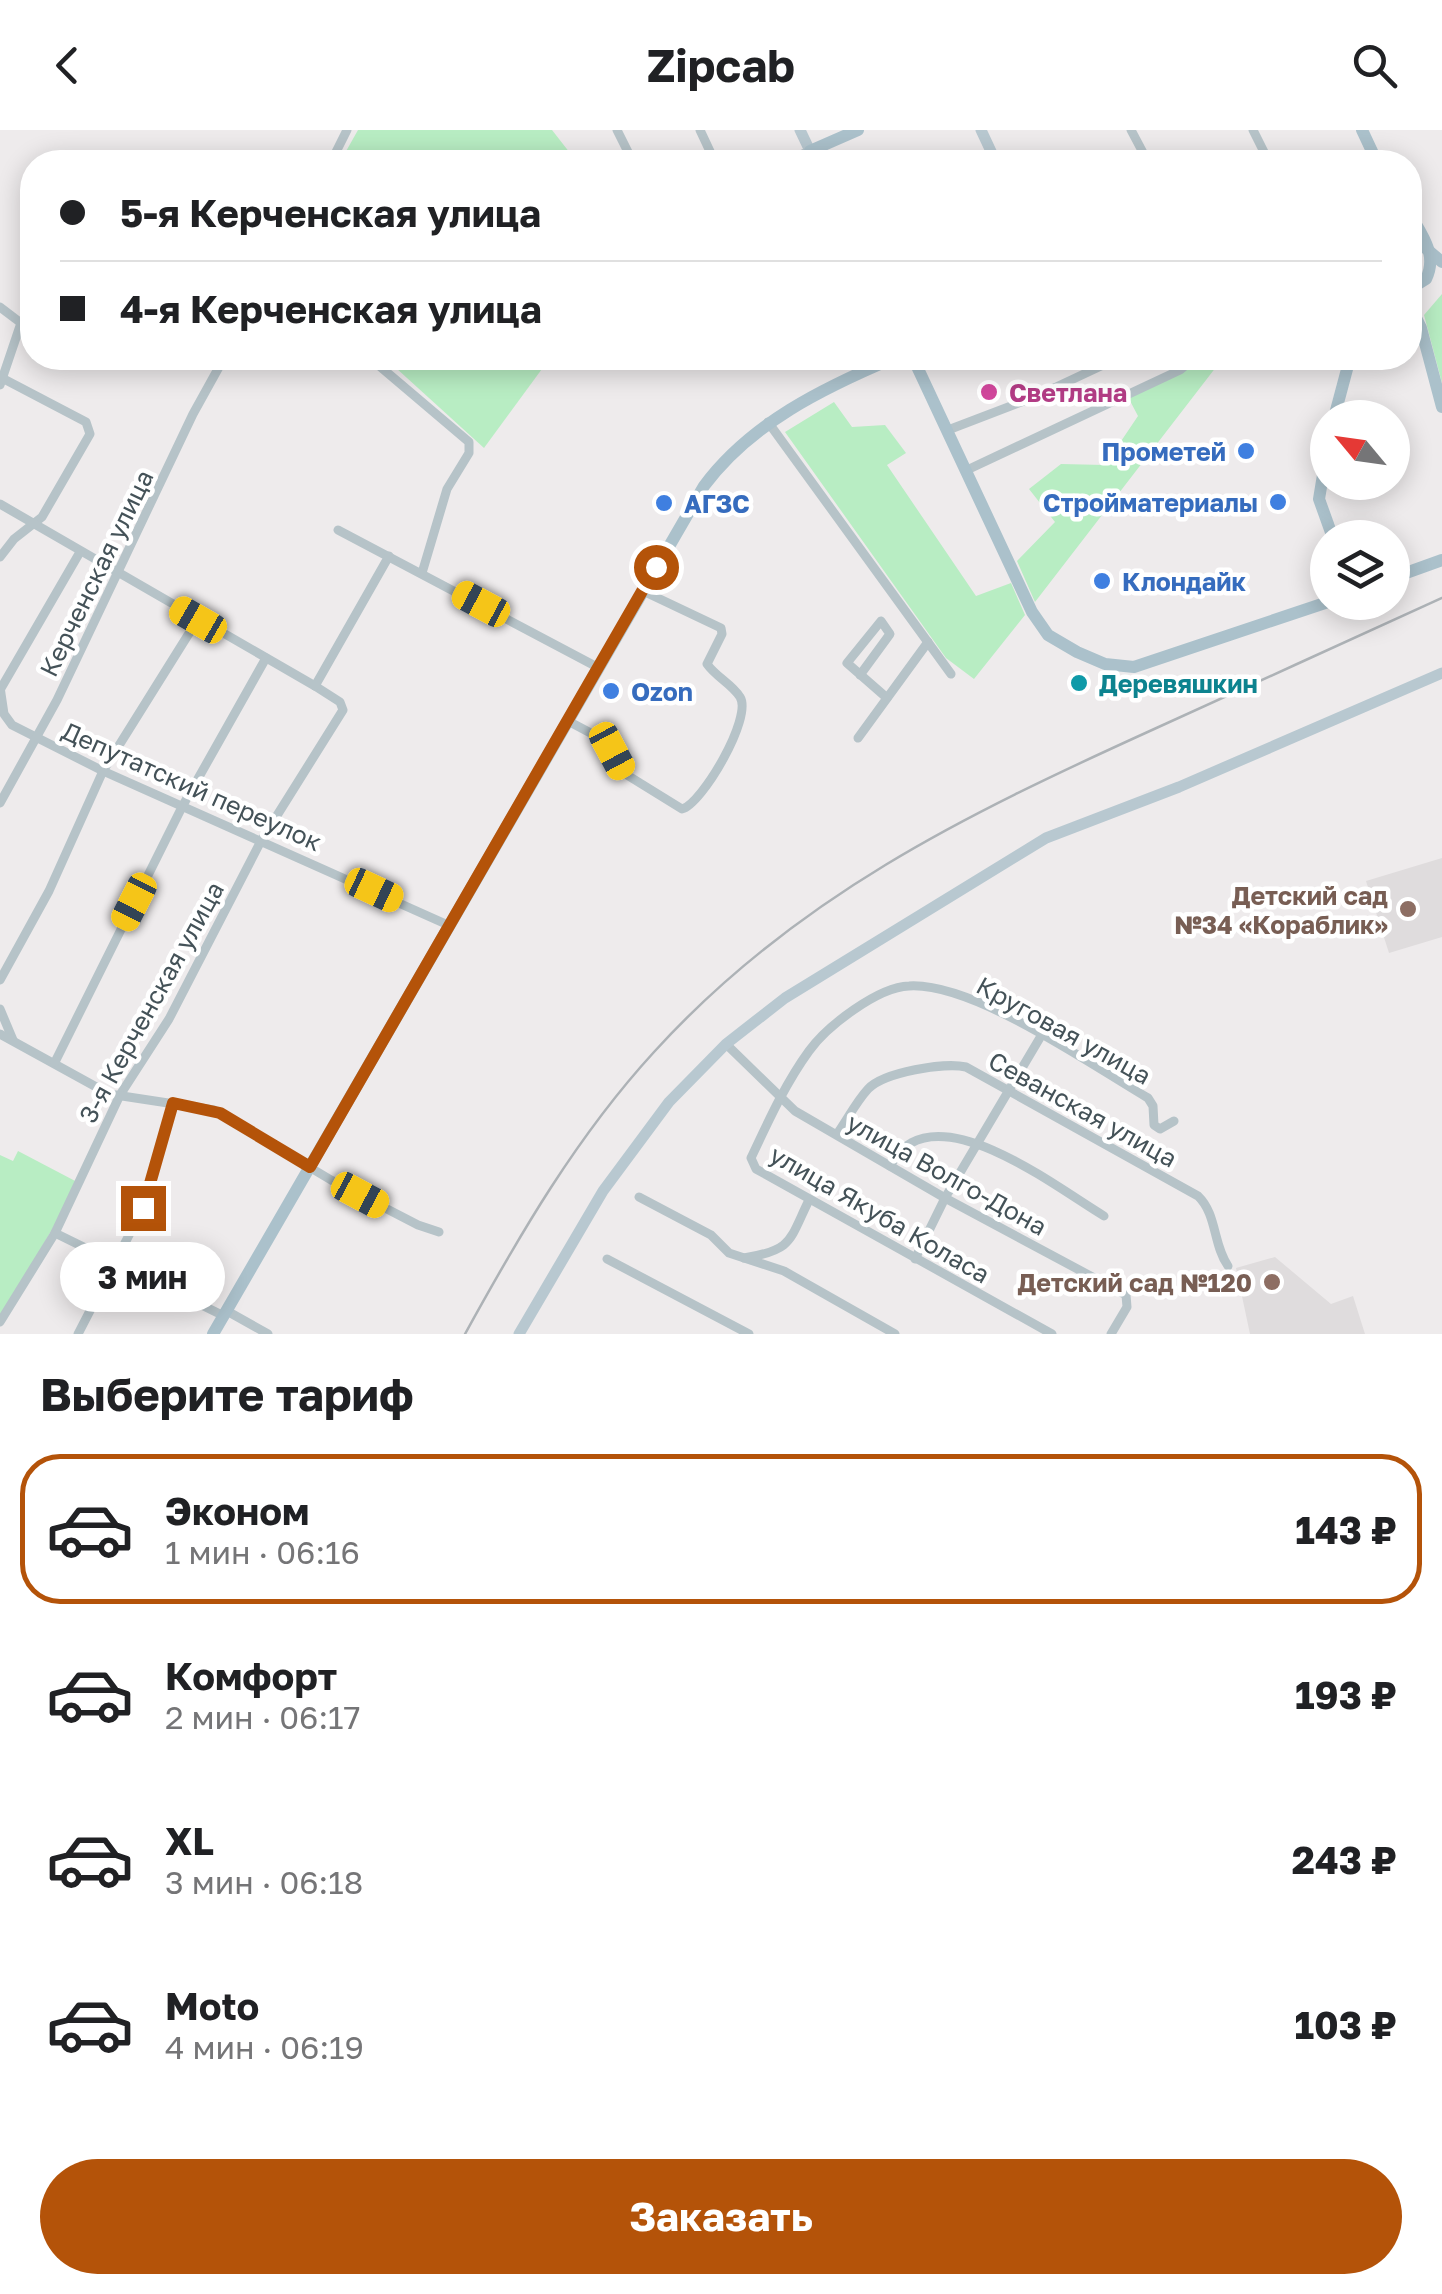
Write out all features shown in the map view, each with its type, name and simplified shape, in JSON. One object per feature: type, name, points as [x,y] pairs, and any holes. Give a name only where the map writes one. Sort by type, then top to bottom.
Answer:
[{"type":"main road","points":[[825,150],[858,130]]},
{"type":"main road","points":[[1422,237],[1431,266],[1422,294]]},
{"type":"main road","points":[[1422,246],[1442,262]]},
{"type":"main road","points":[[1422,335],[1442,408]]},
{"type":"main road","points":[[213,1334],[704,486],[720,464],[768,422],[870,370]]},
{"type":"main road","points":[[920,370],[1032,612],[1048,634],[1096,661],[1134,667],[1310,608]]},
{"type":"main road","points":[[1339,400],[1347,370]]},
{"type":"main road","points":[[1410,570],[1442,560]]},
{"type":"street","points":[[0,557],[14,538],[34,525],[89,439],[90,430],[86,422],[1,380],[20,334]]},
{"type":"street","name":"Керченская улица","points":[[0,804],[56,700],[217,370]]},
{"type":"street","points":[[384,370],[469,442],[468,453],[448,489],[422,573]]},
{"type":"street","points":[[948,430],[1092,370]]},
{"type":"street","points":[[967,470],[1180,370]]},
{"type":"street","points":[[768,422],[951,674]]},
{"type":"street","points":[[0,504],[315,686],[389,556]]},
{"type":"street","points":[[338,530],[598,668]]},
{"type":"street","points":[[0,688],[80,552]]},
{"type":"street","points":[[568,721],[600,738],[627,775],[682,809],[694,803],[719,765],[741,724],[744,709],[741,698],[707,664],[722,634],[721,628],[643,591]]},
{"type":"street","points":[[0,980],[49,892],[103,772],[198,620]]},
{"type":"street","points":[[860,675],[890,634],[881,620],[847,664],[887,698]]},
{"type":"street","points":[[858,738],[928,642]]},
{"type":"street","points":[[55,1062],[182,807],[266,658]]},
{"type":"street","points":[[519,1334],[603,1191],[669,1102],[726,1044],[785,998],[1046,838],[1179,788],[1442,673]]},
{"type":"street","name":"3-я Керченская улица","points":[[0,1322],[55,1233],[120,1095],[169,1018],[261,841],[341,714],[343,705],[315,686]]},
{"type":"street","name":"Депутатский переулок","points":[[0,688],[7,721],[103,772],[448,924]]},
{"type":"street","name":"Круговая улица","points":[[780,1098],[810,1048],[846,1016],[876,996],[912,985],[972,998],[1148,1098],[1153,1106],[1154,1125],[1160,1129],[1174,1120]]},
{"type":"street","points":[[0,1009],[14,1042]]},
{"type":"street","points":[[0,1034],[109,1094],[220,1113],[418,1226],[439,1232]]},
{"type":"street","points":[[916,1259],[945,1198],[1041,1036]]},
{"type":"street","name":"улица Волго-Дона","points":[[726,1044],[780,1098],[837,1134],[945,1198],[1126,1295],[1127,1307],[1111,1334]]},
{"type":"street","name":"Севанская улица","points":[[837,1134],[872,1085],[936,1065],[966,1067],[1198,1196],[1205,1202],[1228,1266]]},
{"type":"street","name":"улица Якуба Коласа","points":[[780,1098],[751,1158],[760,1172],[1052,1334]]},
{"type":"street","points":[[78,1334],[143,1208],[173,1103]]},
{"type":"street","points":[[890,1166],[902,1149],[918,1140],[948,1136],[990,1148],[1104,1216]]},
{"type":"street","points":[[639,1197],[711,1235],[729,1253],[784,1271],[895,1334]]},
{"type":"street","points":[[741,1258],[780,1250],[810,1200]]},
{"type":"street","points":[[55,1233],[268,1334]]},
{"type":"street","points":[[607,1260],[749,1334]]},
{"type":"shaded area","name":"Детский сад №34 «Кораблик»","points":[[1442,858],[1442,937],[1389,953],[1366,881]]},
{"type":"shaded area","name":"Детский сад №120","points":[[1275,1257],[1331,1304],[1353,1296],[1365,1334],[1250,1334],[1236,1268]]},
{"type":"green space","points":[[358,130],[552,130],[568,150],[347,150]]},
{"type":"green space","points":[[1442,294],[1442,383],[1424,315]]},
{"type":"green space","points":[[398,370],[541,370],[484,448]]},
{"type":"green space","points":[[1185,370],[1214,370],[1035,602],[1017,561],[1055,522],[1029,489],[1061,464],[1105,465],[1138,416],[1128,397]]},
{"type":"green space","points":[[834,402],[852,427],[885,425],[906,453],[887,465],[976,596],[1011,583],[1025,615],[974,679],[946,658],[785,432]]},
{"type":"green space","points":[[18,1151],[79,1183],[0,1319],[0,1155],[13,1161]]},
{"type":"railway","points":[[465,1334],[529,1223],[600,1117],[654,1052],[708,997],[765,948],[824,904],[949,828],[1442,598]]},
{"type":"place","name":"Светлана","points":[[989,392]]},
{"type":"place","name":"Прометей","points":[[1246,451]]},
{"type":"place","name":"Стройматериалы","points":[[1278,502]]},
{"type":"place","name":"АГЗС","points":[[664,503]]},
{"type":"place","name":"Клондайк","points":[[1102,581]]},
{"type":"place","name":"Деревяшкин","points":[[1079,683]]},
{"type":"place","name":"Ozon","points":[[611,691]]},
{"type":"place","name":"Детский сад №34 «Кораблик»","points":[[1408,909]]},
{"type":"place","name":"Детский сад №120","points":[[1272,1282]]},
{"type":"route","points":[[143,1208],[173,1103],[214,1110],[310,1167],[656,567]]}]
